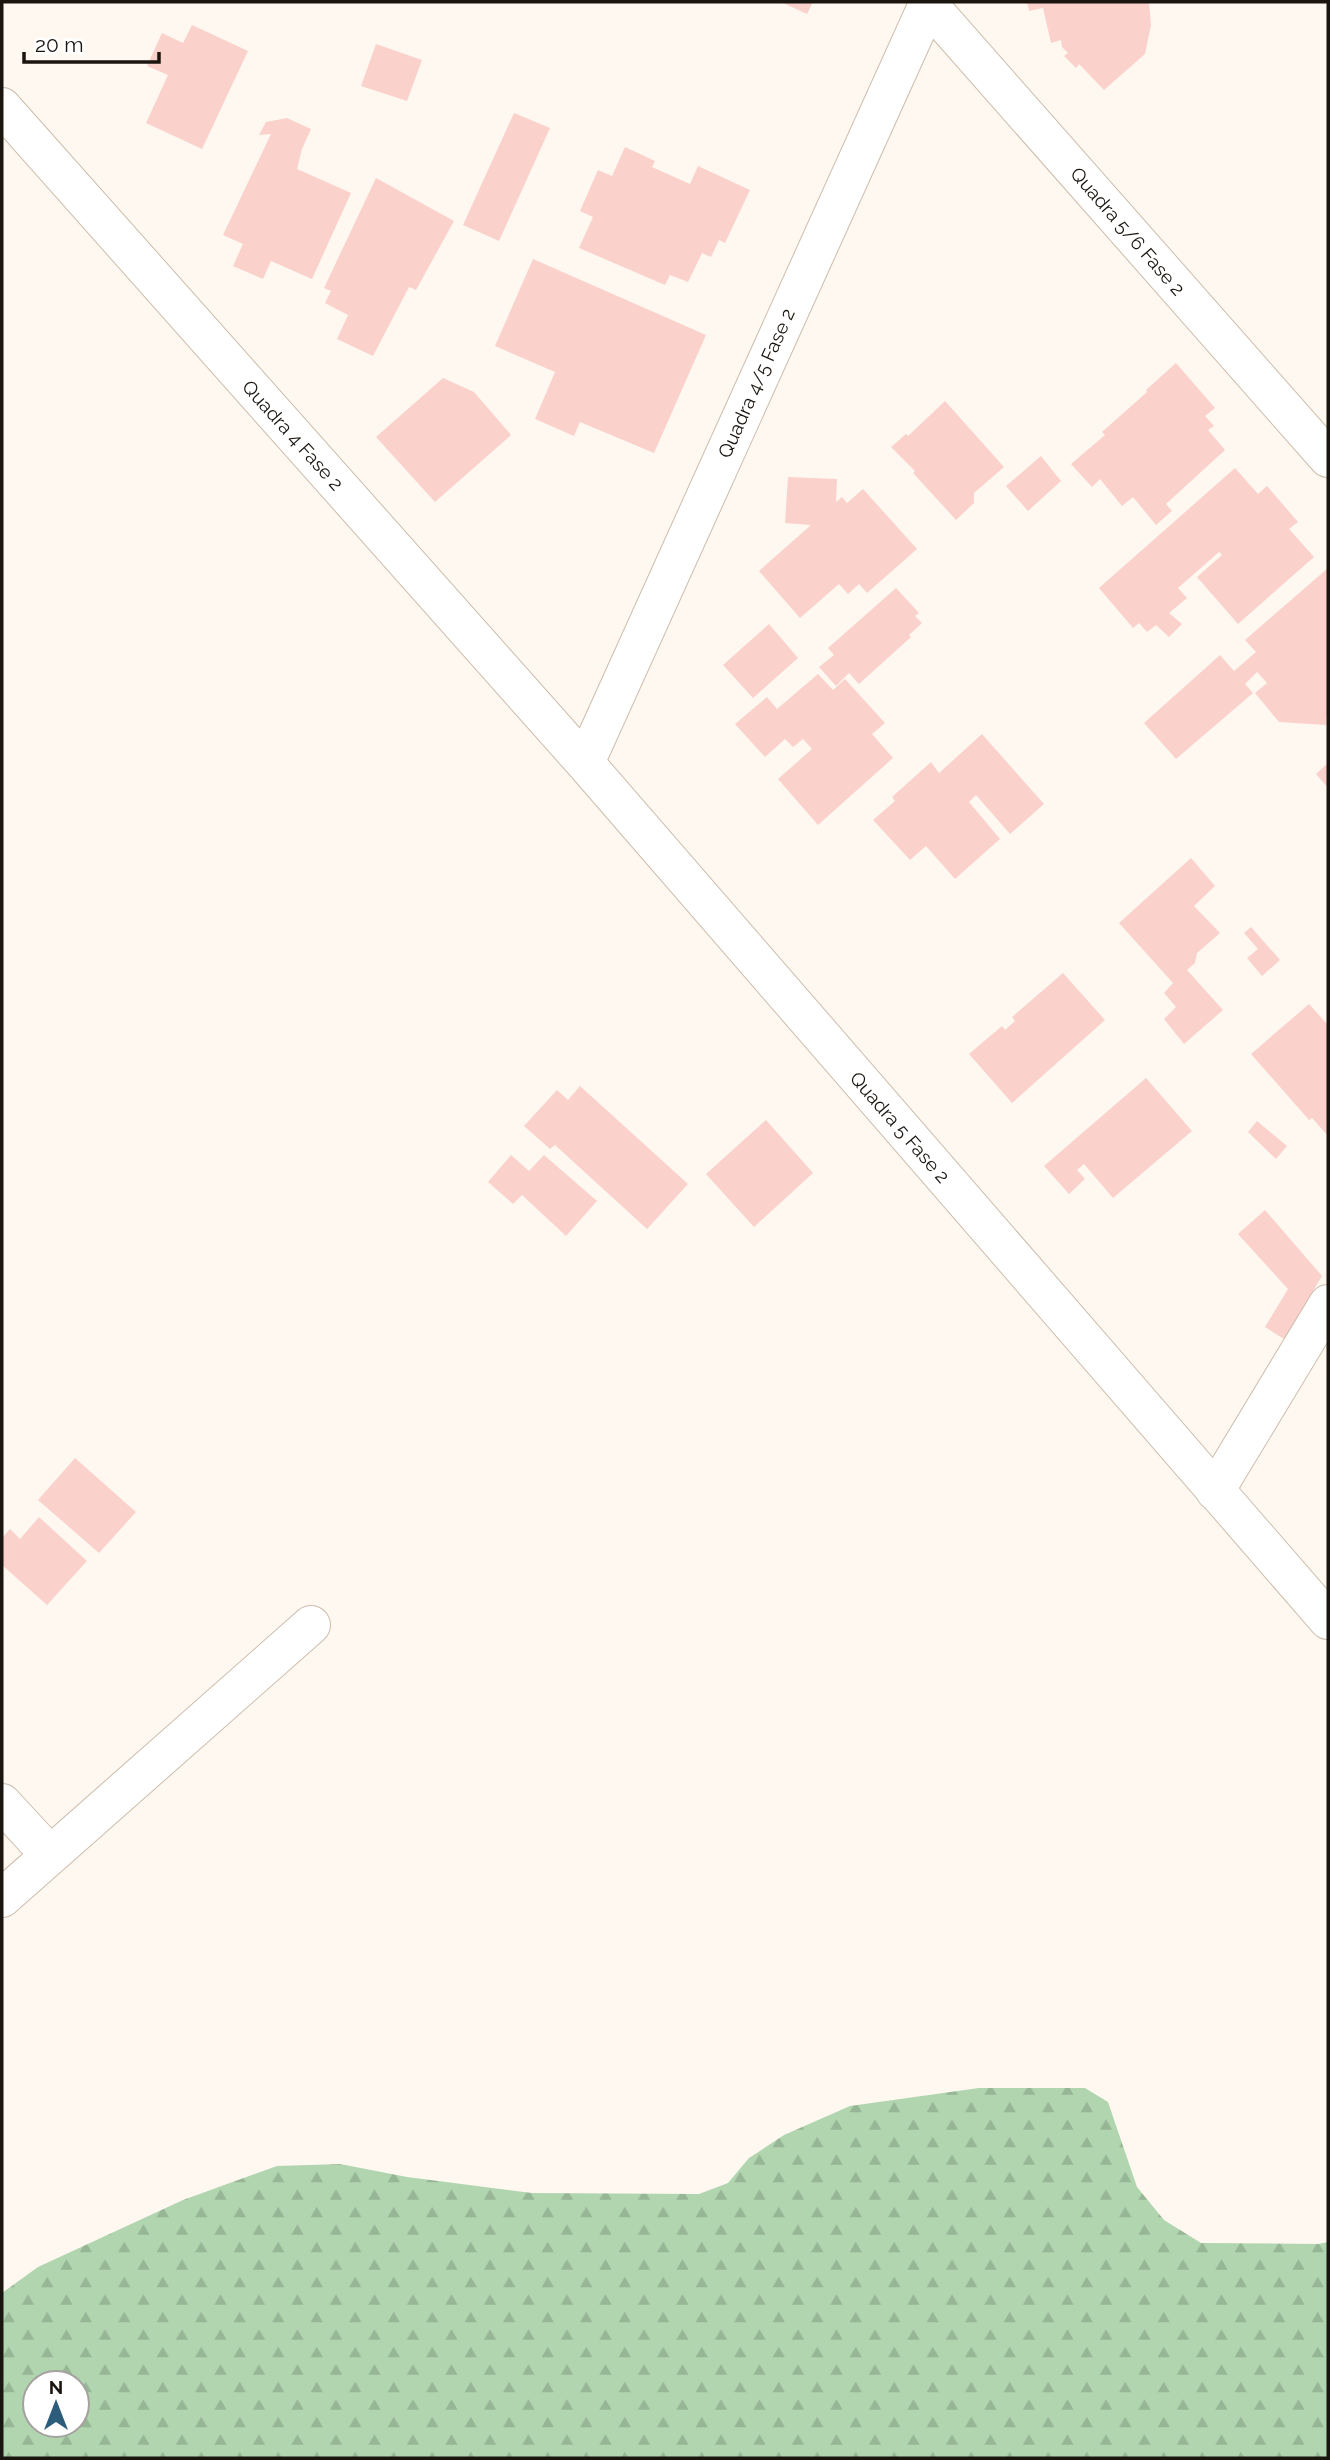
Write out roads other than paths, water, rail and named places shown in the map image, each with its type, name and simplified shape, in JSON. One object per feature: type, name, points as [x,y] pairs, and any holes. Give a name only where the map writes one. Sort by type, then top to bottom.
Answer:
[{"type":"street","name":"Quadra 5/6 Fase 2","points":[[928,3],[1328,458]]},
{"type":"street","name":"Quadra 4/5 Fase 2","points":[[585,763],[928,3]]},
{"type":"street","name":"Quadra 4 Fase 2","points":[[2,107],[585,763]]},
{"type":"street","name":"Quadra 5 Fase 2","points":[[585,763],[1328,1620]]},
{"type":"street","points":[[1215,1491],[1328,1304]]},
{"type":"street","points":[[2,1898],[311,1625]]},
{"type":"street","points":[[2,1803],[50,1855]]}]
